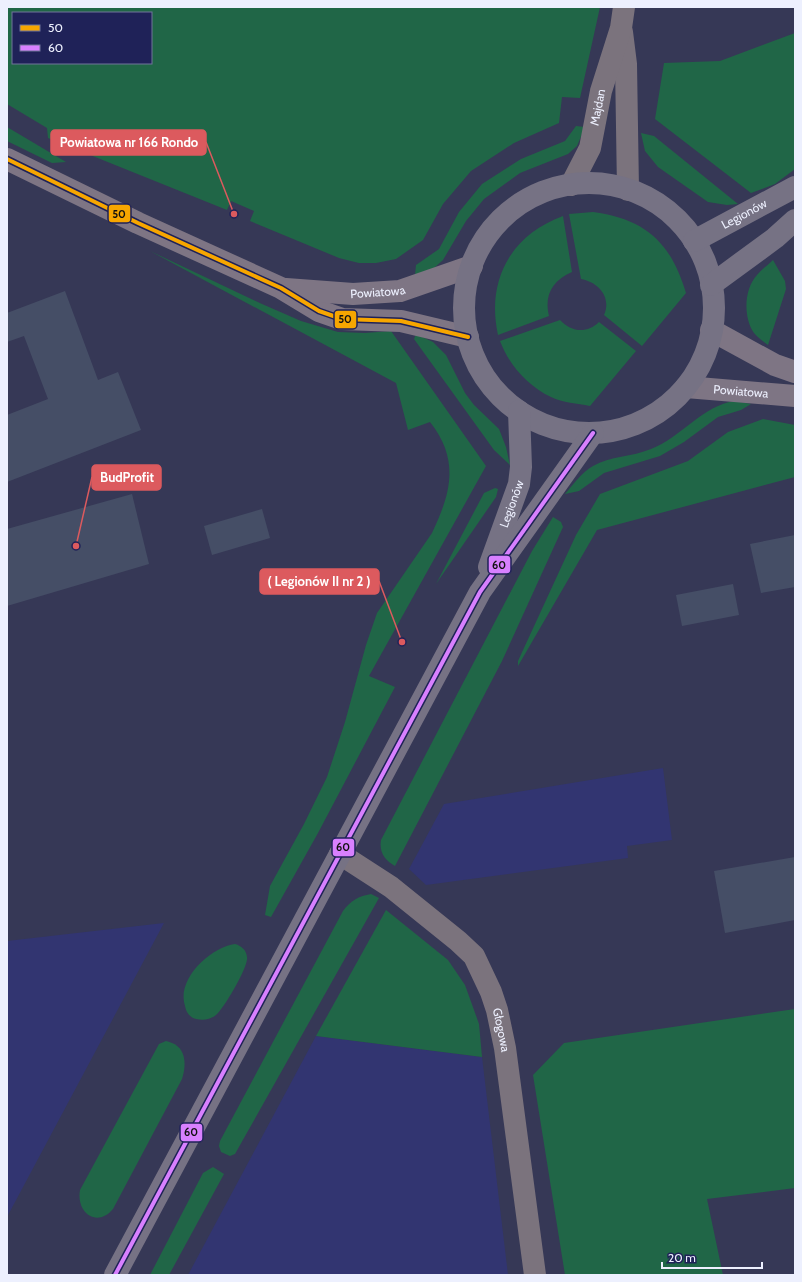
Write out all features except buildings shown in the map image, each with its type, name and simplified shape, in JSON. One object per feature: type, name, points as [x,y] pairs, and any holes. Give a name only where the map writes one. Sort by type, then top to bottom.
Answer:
[{"type":"highway","points":[[600,184],[628,190],[647,198],[665,210],[685,229],[694,241],[704,262],[711,285],[713,307],[711,330],[702,360],[686,386],[663,409],[644,420],[614,430],[593,433],[571,432],[554,428],[538,422],[519,411],[501,397],[486,379],[475,359],[468,337],[464,302],[472,266],[489,234],[505,216],[525,201],[536,195],[571,185],[600,184]]},
{"type":"highway","name":"Legionów","points":[[694,241],[795,187]]},
{"type":"highway","points":[[711,285],[775,238],[795,220]]},
{"type":"highway","name":"Legionów","points":[[480,592],[519,484],[521,467],[519,411]]},
{"type":"highway","name":"Legionów","points":[[115,1275],[480,592],[593,433]]},
{"type":"main road","name":"Powiatowa","points":[[7,159],[138,223],[281,288],[310,306],[342,319],[401,321],[468,337]]},
{"type":"main road","name":"Powiatowa","points":[[281,288],[353,294],[400,291],[472,266]]},
{"type":"main road","points":[[711,330],[776,365],[795,372]]},
{"type":"main road","name":"Powiatowa","points":[[686,386],[795,396]]},
{"type":"street","name":"Majdan","points":[[571,185],[590,148],[601,91],[623,17]]},
{"type":"street","name":"Majdan","points":[[623,17],[626,64],[628,190]]},
{"type":"street","name":"Głogowa","points":[[340,854],[391,887],[458,941],[474,956],[484,976],[497,1010],[505,1048],[535,1275]]},
{"type":"shaded area","points":[[663,768],[672,840],[627,846],[628,858],[426,885],[409,869],[444,804]]},
{"type":"shaded area","points":[[164,923],[7,1217],[7,941]]},
{"type":"shaded area","points":[[316,1036],[482,1057],[508,1275],[188,1275]]},
{"type":"green space","points":[[7,7],[600,7],[580,98],[562,97],[559,123],[514,143],[471,171],[443,204],[423,240],[396,259],[376,263],[359,263],[339,258],[250,221],[254,211],[231,201],[227,210],[48,138],[47,128],[7,104]]},
{"type":"green space","points":[[795,33],[795,169],[775,184],[751,193],[655,119],[664,63],[720,61]]},
{"type":"green space","points":[[576,126],[585,127],[577,146],[568,154],[520,173],[484,199],[466,221],[443,260],[434,268],[415,275],[416,265],[439,249],[459,212],[482,184],[521,159],[565,141]]},
{"type":"green space","points":[[7,127],[66,162],[52,163],[7,141]]},
{"type":"green space","points":[[641,133],[654,136],[738,204],[727,205],[708,202],[658,167],[645,151]]},
{"type":"green space","points":[[593,212],[612,215],[628,221],[654,236],[673,260],[680,275],[686,293],[642,346],[604,315],[606,302],[602,291],[593,283],[581,279],[569,214]]},
{"type":"green space","points":[[563,216],[572,272],[559,280],[551,290],[548,302],[549,316],[498,335],[495,315],[496,296],[500,278],[506,262],[516,248],[529,235],[545,224]]},
{"type":"green space","points":[[150,251],[301,321],[338,332],[365,333],[391,331],[486,466],[369,676],[395,687],[318,833],[271,917],[265,915],[270,886],[304,824],[327,777],[377,613],[432,533],[439,518],[448,490],[449,463],[446,450],[430,422],[408,430],[396,383]]},
{"type":"green space","points":[[773,260],[785,281],[786,289],[768,345],[754,333],[750,326],[746,303],[747,295],[753,281]]},
{"type":"green space","points":[[560,320],[569,327],[579,330],[584,330],[594,326],[599,322],[636,351],[590,406],[556,399],[535,387],[520,374],[504,350],[500,341]]},
{"type":"green space","points":[[416,334],[433,342],[446,355],[465,393],[474,405],[499,429],[506,447],[510,465],[494,450],[414,339]]},
{"type":"green space","points":[[735,401],[751,404],[741,410],[718,417],[684,442],[660,456],[604,473],[579,491],[565,494],[581,476],[593,466],[607,460],[644,452],[662,444],[713,408]]},
{"type":"green space","points":[[763,419],[795,425],[795,477],[597,530],[518,666],[518,661],[576,535],[600,494],[688,461],[728,432]]},
{"type":"green space","points":[[495,488],[498,489],[496,497],[436,584],[484,493]]},
{"type":"green space","points":[[553,517],[561,522],[563,527],[502,661],[395,866],[384,856],[381,849],[381,840],[532,551]]},
{"type":"green space","points":[[371,894],[379,898],[235,1154],[230,1156],[221,1152],[219,1146],[220,1141],[343,911],[355,900]]},
{"type":"green space","points":[[386,910],[448,960],[465,985],[479,1024],[482,1057],[316,1036]]},
{"type":"green space","points":[[235,944],[240,946],[246,952],[247,962],[235,987],[216,1015],[205,1020],[193,1018],[187,1011],[184,996],[186,985],[191,975],[206,958],[226,946]]},
{"type":"green space","points":[[795,1009],[795,1188],[707,1199],[723,1275],[565,1275],[533,1075],[564,1043]]},
{"type":"green space","points":[[166,1041],[178,1046],[181,1051],[184,1061],[184,1073],[182,1079],[113,1209],[107,1215],[101,1217],[89,1215],[84,1211],[81,1205],[80,1190],[159,1044]]},
{"type":"green space","points":[[213,1167],[224,1174],[169,1275],[150,1275],[203,1173]]},
{"type":"transit line","name":"50","points":[[7,159],[138,223],[281,288],[319,311],[342,319],[401,321],[468,337]]},
{"type":"transit line","name":"60","points":[[115,1275],[480,592],[593,433]]},
{"type":"place","name":"Powiatowa nr 166 Rondo","points":[[234,214]]},
{"type":"place","name":"BudProfit","points":[[76,546]]},
{"type":"place","name":"( Legionów II nr 2 )","points":[[402,642]]}]
